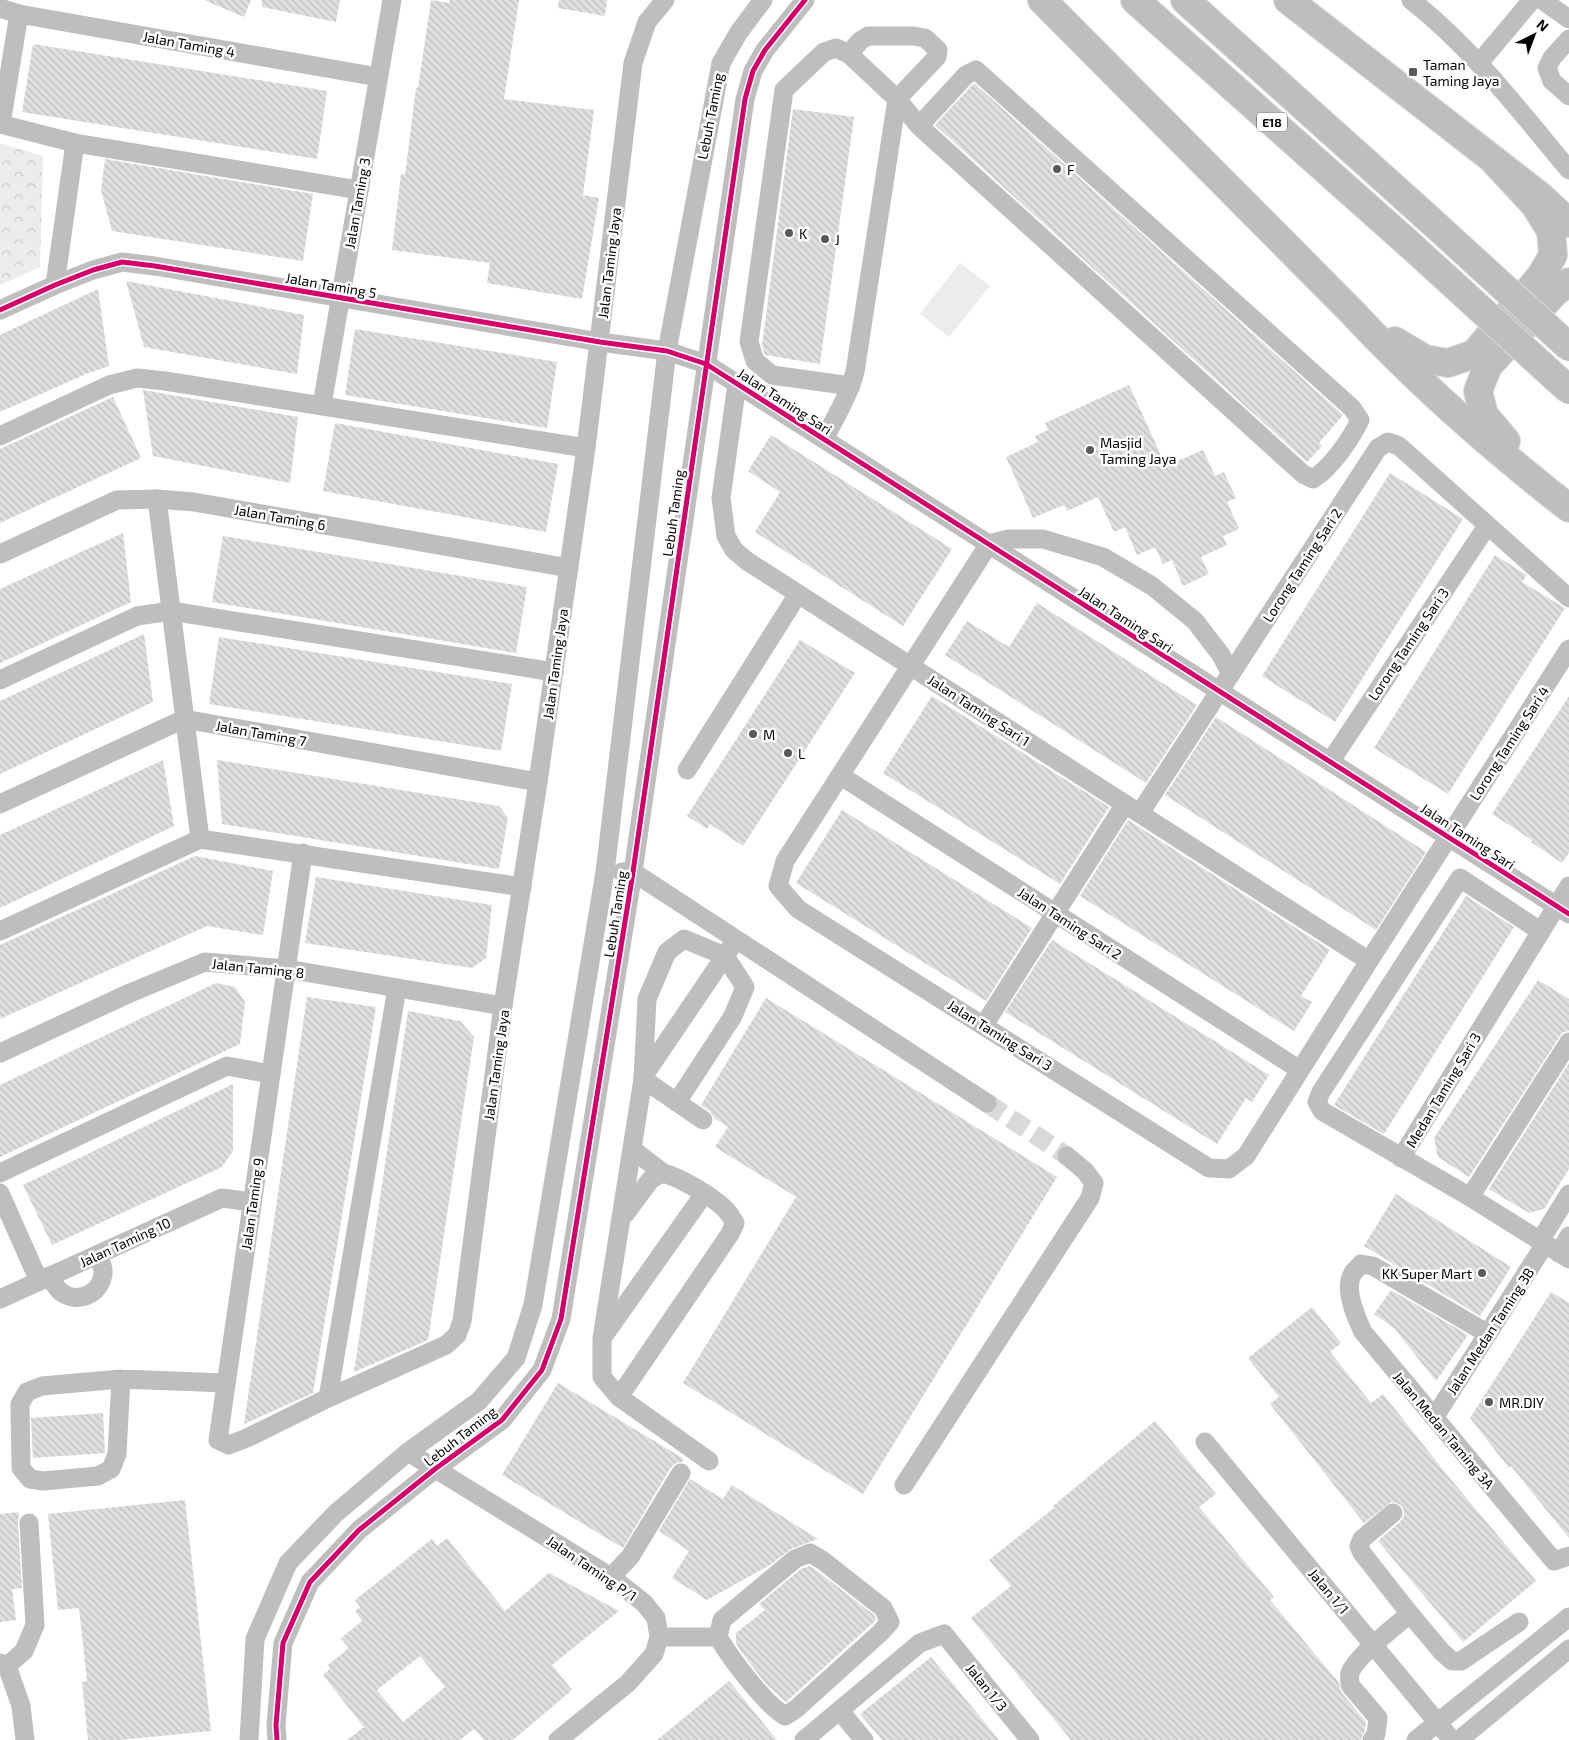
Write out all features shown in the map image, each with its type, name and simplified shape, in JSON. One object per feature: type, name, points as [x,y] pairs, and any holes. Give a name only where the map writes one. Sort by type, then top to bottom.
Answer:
[{"type":"highway","points":[[1042,0],[1388,350],[1487,441],[1567,506]]},
{"type":"highway","name":"E18","points":[[1135,0],[1409,244],[1569,390]]},
{"type":"highway","name":"E18","points":[[1185,0],[1569,347]]},
{"type":"highway","points":[[1288,0],[1540,196],[1569,223]]},
{"type":"highway","points":[[1351,311],[1425,359],[1448,363],[1474,354],[1541,276],[1553,255],[1550,231],[1535,205],[1495,162]]},
{"type":"highway","points":[[1567,506],[1495,430],[1484,415],[1478,391],[1488,366],[1555,292],[1569,282]]},
{"type":"street","name":"Jalan Taming 3","points":[[322,405],[392,0]]},
{"type":"street","name":"Jalan Taming Jaya","points":[[328,1398],[446,1345],[457,1335],[462,1321],[504,1006],[586,448],[634,62],[647,22],[665,0]]},
{"type":"street","name":"Lebuh Taming","points":[[249,1740],[254,1639],[288,1563],[336,1513],[408,1452],[479,1401],[516,1358],[533,1305],[606,872],[667,351],[721,63],[738,32],[763,0]]},
{"type":"street","name":"Lebuh Taming","points":[[277,1740],[276,1725],[283,1643],[310,1582],[359,1530],[502,1420],[542,1370],[561,1318],[633,872],[745,99],[753,71],[766,50],[805,0]]},
{"type":"street","points":[[1411,0],[1438,21],[1479,63],[1569,170]]},
{"type":"street","points":[[1479,63],[1532,0]]},
{"type":"street","points":[[1542,0],[1569,19]]},
{"type":"street","name":"Jalan Taming 4","points":[[0,8],[19,14],[378,77]]},
{"type":"street","points":[[19,14],[0,124],[75,144],[359,190]]},
{"type":"street","points":[[824,439],[843,404],[854,372],[897,99],[936,57],[938,50],[925,38],[913,36],[868,36],[860,40],[849,54]]},
{"type":"street","points":[[1569,40],[1552,58],[1547,68],[1552,81],[1569,96]]},
{"type":"street","points":[[850,386],[772,375],[755,361],[749,342],[784,90],[824,52],[836,48],[849,54],[897,99],[920,126],[1303,474],[1313,479],[1322,473],[1354,432],[1360,420],[1352,408],[976,70],[966,75],[920,126]]},
{"type":"street","points":[[55,285],[75,144]]},
{"type":"street","name":"Jalan Taming 5","points":[[0,310],[93,270],[122,262],[155,266],[600,342],[667,351]]},
{"type":"street","name":"Jalan Taming Sari","points":[[667,351],[706,364],[1562,910]]},
{"type":"street","points":[[0,436],[109,385],[137,378],[322,405],[586,448]]},
{"type":"street","name":"Jalan Taming Sari 1","points":[[737,384],[721,498],[726,536],[734,550],[747,561],[1369,961]]},
{"type":"street","name":"Lorong Taming Sari 2","points":[[984,1025],[1055,913],[1220,692],[1378,448],[1388,442],[1399,446],[1487,526]]},
{"type":"street","points":[[157,499],[200,839]]},
{"type":"street","name":"Jalan Taming 6","points":[[0,554],[117,500],[157,499],[194,502],[569,568]]},
{"type":"street","points":[[1487,526],[1569,598]]},
{"type":"street","name":"Lorong Taming Sari 3","points":[[1330,762],[1487,526]]},
{"type":"street","points":[[841,776],[989,544],[1008,539],[1043,539],[1103,557],[1152,586],[1195,621],[1221,655],[1231,674]]},
{"type":"street","points":[[687,770],[798,594]]},
{"type":"street","points":[[0,680],[137,616],[171,611],[554,672]]},
{"type":"street","name":"Lorong Taming Sari 4","points":[[1229,1169],[1246,1156],[1569,649]]},
{"type":"street","points":[[0,804],[184,719]]},
{"type":"street","name":"Jalan Taming 7","points":[[184,719],[538,782]]},
{"type":"street","name":"Jalan Taming Sari 3","points":[[841,776],[785,860],[778,886],[798,909],[1209,1168],[1229,1169]]},
{"type":"street","name":"Jalan Taming Sari 2","points":[[841,776],[1300,1070]]},
{"type":"street","points":[[0,931],[200,839],[522,887]]},
{"type":"street","name":"Jalan Taming 9","points":[[303,853],[218,1440],[229,1445],[328,1398]]},
{"type":"street","points":[[606,872],[633,872],[987,1103]]},
{"type":"street","points":[[1401,1158],[1322,1111],[1317,1102],[1321,1092],[1460,878],[1540,931]]},
{"type":"street","name":"Medan Taming Sari 3","points":[[1553,1249],[1470,1197],[1401,1158],[1540,931],[1562,910],[1569,886]]},
{"type":"street","points":[[677,1102],[733,1016],[745,987],[725,956],[684,939],[667,952],[647,999],[642,1078],[602,1338],[602,1377],[619,1397],[709,1461]]},
{"type":"street","points":[[642,1078],[736,939]]},
{"type":"street","name":"Jalan Taming 8","points":[[0,1054],[130,993],[205,962],[286,969],[504,1006]]},
{"type":"street","points":[[328,1398],[396,988]]},
{"type":"street","points":[[1470,1197],[1569,1042]]},
{"type":"street","points":[[0,1173],[227,1066],[271,1074]]},
{"type":"street","points":[[642,1078],[703,1120]]},
{"type":"street","points":[[619,1397],[730,1234],[735,1222],[726,1210],[704,1194],[675,1176],[663,1173],[632,1149]]},
{"type":"street","points":[[904,1485],[1090,1198],[1094,1183],[1085,1171],[1067,1156]]},
{"type":"street","points":[[622,1217],[651,1179],[663,1173]]},
{"type":"street","points":[[0,1194],[44,1279],[62,1293],[73,1298],[81,1298],[96,1289],[103,1274],[102,1265],[97,1255]]},
{"type":"street","points":[[602,1338],[704,1194]]},
{"type":"street","points":[[1553,1249],[1569,1194]]},
{"type":"street","name":"Jalan Taming 10","points":[[0,1299],[222,1198],[252,1202]]},
{"type":"street","points":[[1553,1249],[1569,1236]]},
{"type":"street","name":"Jalan Medan Taming 3B","points":[[1434,1418],[1488,1334],[1553,1249]]},
{"type":"street","name":"Jalan Medan Taming 3A","points":[[1488,1334],[1373,1266],[1361,1264],[1352,1274],[1349,1286],[1352,1305],[1363,1332],[1554,1561],[1569,1556]]},
{"type":"street","points":[[121,1379],[117,1454],[111,1469],[98,1476],[43,1481],[30,1479],[21,1468],[20,1404],[27,1392],[42,1386],[121,1379],[226,1383]]},
{"type":"street","name":"Jalan 1/1","points":[[1205,1442],[1452,1740]]},
{"type":"street","name":"Jalan Taming P/1","points":[[408,1452],[611,1577],[650,1610],[656,1618],[659,1637]]},
{"type":"street","points":[[611,1577],[630,1556],[681,1473]]},
{"type":"street","points":[[1393,1513],[1362,1539],[1359,1546],[1362,1553],[1410,1614],[1452,1661],[1461,1661],[1519,1622]]},
{"type":"street","points":[[25,1740],[21,1706],[4,1664],[24,1651],[35,1625],[29,1523]]},
{"type":"street","points":[[810,1553],[822,1560],[883,1608],[890,1622],[796,1709],[785,1716],[773,1709],[726,1651],[718,1637],[722,1620],[796,1559],[810,1553]]},
{"type":"street","points":[[1372,1740],[1376,1734],[1378,1718],[1350,1686],[1350,1674],[1354,1666],[1374,1645],[1410,1614]]},
{"type":"street","points":[[1416,1740],[1569,1617]]},
{"type":"street","name":"Jalan 1/3","points":[[840,1711],[920,1643],[944,1634],[1030,1740]]},
{"type":"street","points":[[558,1740],[628,1683],[654,1654],[659,1637],[718,1637]]},
{"type":"street","points":[[1459,1740],[1569,1649]]},
{"type":"street","points":[[804,1740],[840,1711],[864,1740]]},
{"type":"green space","points":[[0,143],[43,156],[40,267],[0,285]]},
{"type":"green space","points":[[960,263],[990,286],[949,337],[920,314]]},
{"type":"building","points":[[204,0],[251,0],[244,17]]},
{"type":"building","points":[[262,0],[340,0],[336,22],[262,7]]},
{"type":"building","points":[[431,0],[449,3],[450,0],[519,0],[504,99],[594,110],[583,195],[599,198],[582,299],[487,283],[490,263],[392,250],[401,174],[405,175],[416,88],[418,88]]},
{"type":"building","points":[[559,0],[607,0],[605,16],[558,8]]},
{"type":"building","points":[[33,44],[327,91],[317,159],[22,112]]},
{"type":"building","points":[[974,83],[1343,415],[1319,443],[1322,446],[1307,462],[935,125]]},
{"type":"building","points":[[793,109],[854,117],[820,364],[765,355],[762,346]]},
{"type":"building","points":[[105,159],[313,194],[303,261],[112,231],[101,190]]},
{"type":"building","points":[[126,281],[304,315],[297,374],[144,347]]},
{"type":"building","points":[[98,289],[109,366],[86,374],[0,412],[0,335]]},
{"type":"building","points":[[355,329],[557,362],[547,428],[345,395]]},
{"type":"building","points":[[1129,385],[1166,466],[1203,450],[1215,476],[1224,472],[1236,498],[1227,502],[1239,529],[1223,536],[1227,545],[1201,557],[1209,574],[1183,586],[1172,560],[1163,564],[1155,547],[1137,555],[1125,527],[1114,532],[1098,497],[1067,511],[1064,505],[1033,518],[1006,457],[1038,442],[1035,436],[1048,430],[1045,423]]},
{"type":"building","points":[[143,390],[298,417],[290,483],[153,456]]},
{"type":"building","points":[[113,397],[141,458],[0,523],[0,449]]},
{"type":"building","points":[[335,423],[558,464],[546,532],[323,491]]},
{"type":"building","points":[[771,435],[952,549],[903,626],[755,532],[780,492],[748,471]]},
{"type":"building","points":[[1390,473],[1463,519],[1335,722],[1262,676]]},
{"type":"building","points":[[123,533],[131,602],[0,663],[0,589]]},
{"type":"building","points":[[223,536],[527,587],[516,653],[212,602]]},
{"type":"building","points":[[1495,555],[1527,575],[1522,582],[1565,608],[1448,794],[1374,748]]},
{"type":"building","points":[[1037,603],[1197,705],[1146,783],[945,655],[967,621],[1009,647]]},
{"type":"building","points":[[144,634],[153,702],[0,774],[0,701]]},
{"type":"building","points":[[219,637],[512,684],[501,751],[209,704]]},
{"type":"building","points":[[800,640],[855,673],[743,846],[710,824],[707,829],[687,816]]},
{"type":"building","points":[[932,696],[1109,807],[1060,884],[883,773]]},
{"type":"building","points":[[1569,696],[1569,853],[1562,863],[1531,842],[1532,840],[1492,814]]},
{"type":"building","points":[[1216,717],[1426,852],[1376,930],[1165,795]]},
{"type":"building","points":[[163,760],[174,826],[0,908],[0,835]]},
{"type":"building","points":[[217,760],[499,806],[508,818],[499,869],[222,824]]},
{"type":"building","points":[[842,810],[1032,928],[986,1001],[796,883]]},
{"type":"building","points":[[1128,820],[1330,950],[1301,996],[1312,1002],[1294,1031],[1080,896]]},
{"type":"building","points":[[195,856],[273,871],[263,935],[207,926],[0,1019],[0,945]]},
{"type":"building","points":[[316,877],[492,905],[486,958],[472,968],[305,943]]},
{"type":"building","points":[[1466,896],[1514,927],[1384,1134],[1334,1105]]},
{"type":"building","points":[[1052,940],[1269,1075],[1252,1102],[1246,1098],[1217,1144],[1005,1012]]},
{"type":"building","points":[[1538,980],[1569,999],[1569,1031],[1563,1032],[1560,1036],[1469,1177],[1438,1157],[1434,1138]]},
{"type":"building","points":[[216,983],[235,987],[245,1002],[240,1044],[0,1157],[0,1085]]},
{"type":"building","points":[[307,997],[376,1007],[313,1393],[244,1424]]},
{"type":"building","points":[[766,998],[1057,1177],[863,1494],[683,1383],[796,1197],[715,1147],[728,1127],[714,1118],[710,1111],[701,1105]]},
{"type":"building","points":[[408,1011],[460,1021],[474,1037],[428,1340],[354,1372]]},
{"type":"building","points":[[1569,1063],[1569,1169],[1544,1209],[1529,1213],[1489,1189]]},
{"type":"building","points":[[233,1084],[233,1151],[222,1167],[52,1245],[23,1185]]},
{"type":"building","points":[[1396,1194],[1511,1267],[1480,1316],[1364,1246]]},
{"type":"building","points":[[1391,1290],[1468,1335],[1436,1381],[1394,1328],[1374,1314]]},
{"type":"building","points":[[1551,1292],[1569,1303],[1569,1538],[1511,1466],[1509,1468],[1470,1418]]},
{"type":"building","points":[[1312,1307],[1341,1343],[1330,1352],[1371,1403],[1383,1394],[1448,1476],[1536,1581],[1463,1642],[1378,1541],[1401,1521],[1404,1516],[1402,1506],[1391,1502],[1364,1523],[1270,1404],[1279,1397],[1248,1358]]},
{"type":"building","points":[[558,1383],[684,1459],[682,1462],[676,1463],[671,1467],[623,1548],[502,1475]]},
{"type":"building","points":[[103,1413],[105,1453],[33,1458],[31,1418]]},
{"type":"building","points":[[1155,1421],[1216,1494],[1199,1507],[1274,1597],[1270,1600],[1339,1683],[1341,1692],[1366,1722],[1361,1740],[1071,1740],[971,1618],[1011,1586],[989,1560],[1054,1508],[1053,1506]]},
{"type":"building","points":[[690,1479],[723,1499],[732,1485],[818,1539],[791,1549],[770,1565],[707,1600],[672,1578],[689,1551],[659,1531]]},
{"type":"building","points":[[185,1500],[211,1731],[119,1740],[88,1740],[82,1682],[87,1681],[79,1608],[58,1610],[48,1514]]},
{"type":"building","points":[[19,1512],[22,1588],[12,1589],[16,1620],[0,1622],[0,1514]]},
{"type":"building","points":[[447,1538],[505,1611],[549,1573],[619,1611],[552,1665],[572,1690],[513,1740],[484,1740],[474,1729],[460,1740],[347,1740],[364,1727],[323,1675],[330,1669],[328,1665],[349,1648],[341,1638],[362,1621],[355,1611],[360,1607],[355,1600],[432,1539],[437,1546]],"holes":[[[420,1656],[445,1687],[403,1722],[377,1690]]]},
{"type":"building","points":[[809,1566],[874,1615],[876,1620],[786,1702],[766,1684],[740,1650],[736,1643],[736,1633],[765,1610],[759,1604],[801,1569]]},
{"type":"building","points":[[931,1657],[999,1740],[882,1740],[860,1714]]},
{"type":"building","points":[[729,1681],[777,1740],[657,1740]]},
{"type":"tunnel","points":[[987,1103],[1067,1156]]},
{"type":"cycle path","points":[[277,1740],[276,1725],[283,1643],[310,1582],[359,1530],[435,1469],[502,1420],[542,1370],[561,1319],[633,872],[745,99],[753,71],[765,50],[805,0]]},
{"type":"cycle path","points":[[0,310],[93,270],[122,262],[155,266],[600,342],[667,351],[706,364],[1569,914]]},
{"type":"place","name":"Taman Taming Jaya","points":[[1413,72]]},
{"type":"place","name":"F","points":[[1057,169]]},
{"type":"place","name":"K","points":[[789,233]]},
{"type":"place","name":"J","points":[[825,239]]},
{"type":"place","name":"Masjid Taming Jaya","points":[[1090,450]]},
{"type":"place","name":"M","points":[[753,734]]},
{"type":"place","name":"L","points":[[788,753]]},
{"type":"place","name":"KK Super Mart","points":[[1482,1273]]},
{"type":"place","name":"MR.DIY","points":[[1489,1402]]}]
